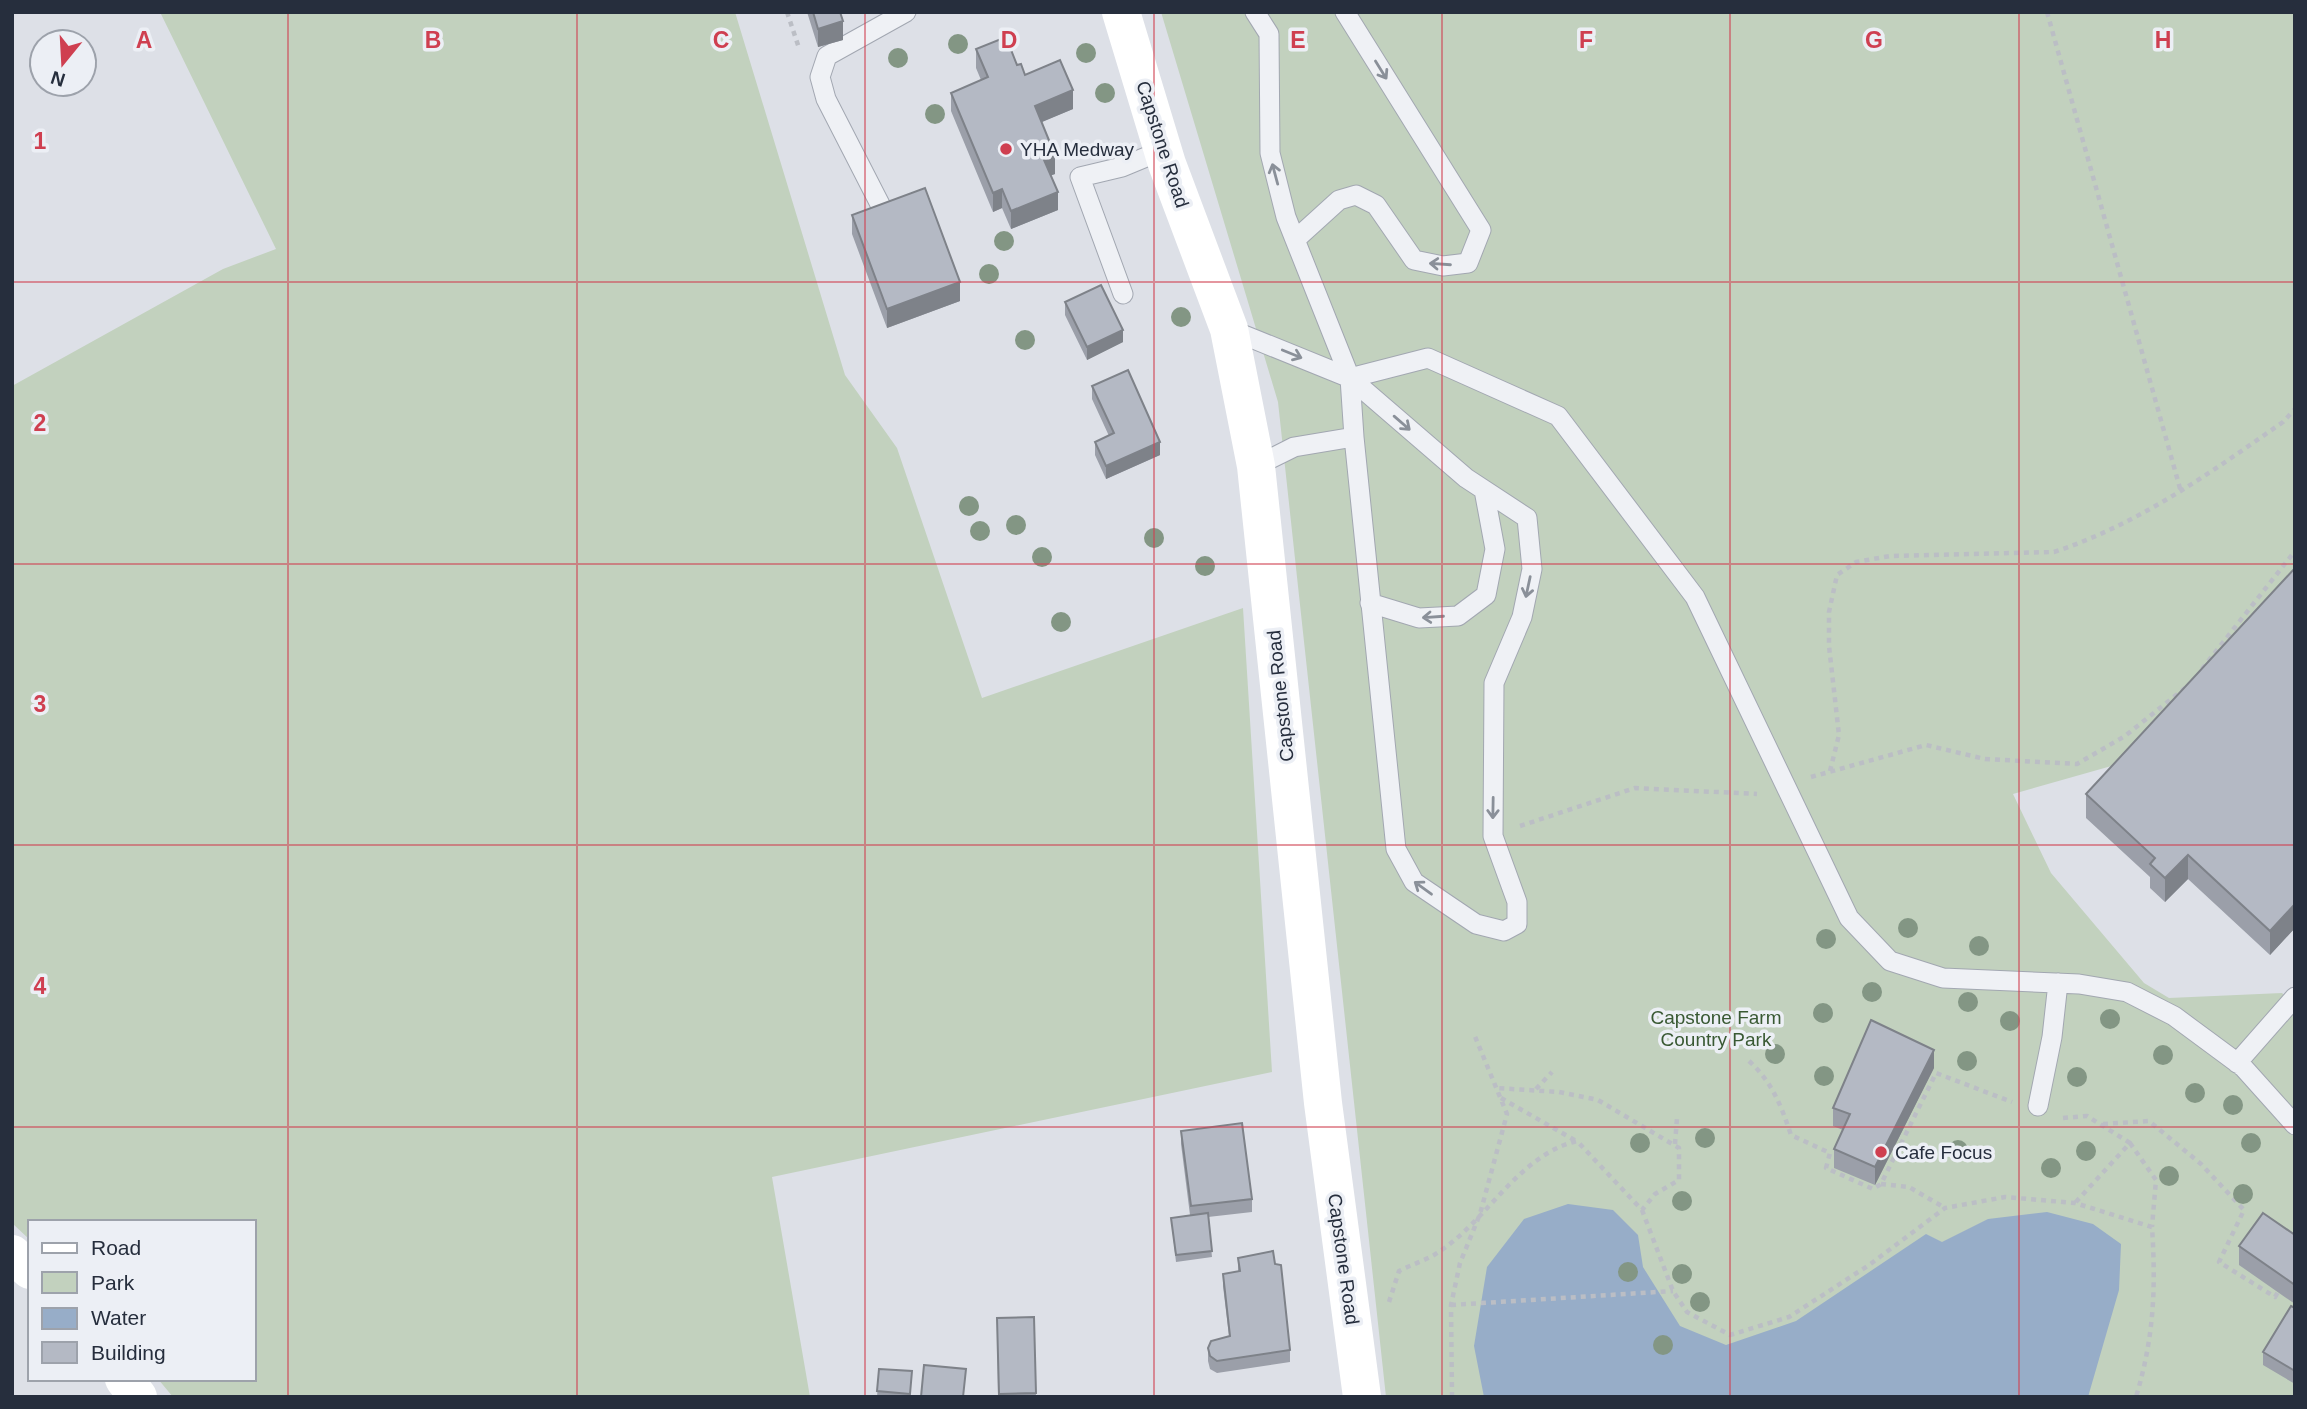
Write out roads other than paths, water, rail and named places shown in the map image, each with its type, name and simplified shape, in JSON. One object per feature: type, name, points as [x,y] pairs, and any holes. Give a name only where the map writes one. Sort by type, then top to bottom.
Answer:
[{"type":"street","name":"Capstone Road","points":[[1121,12],[1163,150],[1229,329],[1256,466],[1323,1102],[1362,1397]]},
{"type":"street","points":[[12,1254],[28,1268]]},
{"type":"street","points":[[126,1381],[138,1397]]},
{"type":"lane","points":[[886,216],[826,99],[820,77],[827,57],[906,12]]},
{"type":"lane","points":[[1229,329],[1350,378],[1484,490],[1527,518],[1532,569],[1522,617],[1494,682],[1493,836],[1517,902],[1517,924],[1504,931],[1476,924],[1414,881],[1396,849],[1350,378],[1286,217],[1269,153],[1269,34],[1255,12]]},
{"type":"lane","points":[[1296,239],[1339,200],[1356,195],[1376,205],[1414,260],[1443,267],[1468,263],[1481,230],[1345,12]]},
{"type":"lane","points":[[1123,294],[1080,177],[1122,167],[1163,150]]},
{"type":"lane","points":[[1350,378],[1428,358],[1558,416],[1695,597],[1787,783],[1849,918],[1890,961],[1943,978],[2058,983],[2127,992],[2174,1016],[2237,1063],[2295,1125]]},
{"type":"lane","points":[[1256,466],[1294,447],[1354,437]]},
{"type":"lane","points":[[1370,603],[1419,618],[1458,616],[1486,595],[1495,549],[1484,490]]},
{"type":"lane","points":[[2029,1105],[2052,1037],[2058,983]]},
{"type":"lane","points":[[2237,1063],[2295,997]]},
{"type":"water","points":[[1568,1204],[1613,1210],[1638,1235],[1643,1267],[1680,1326],[1726,1345],[1796,1321],[1926,1234],[1942,1242],[1988,1219],[2047,1212],[2093,1224],[2121,1244],[2119,1290],[2088,1397],[1484,1397],[1474,1346],[1487,1267],[1524,1219]]},
{"type":"place","name":"YHA Medway","points":[[1006,149]]},
{"type":"place","name":"Cafe Focus","points":[[1881,1152]]},
{"type":"park label","name":"Capstone Farm Country Park","points":[[1716,1028]]}]
